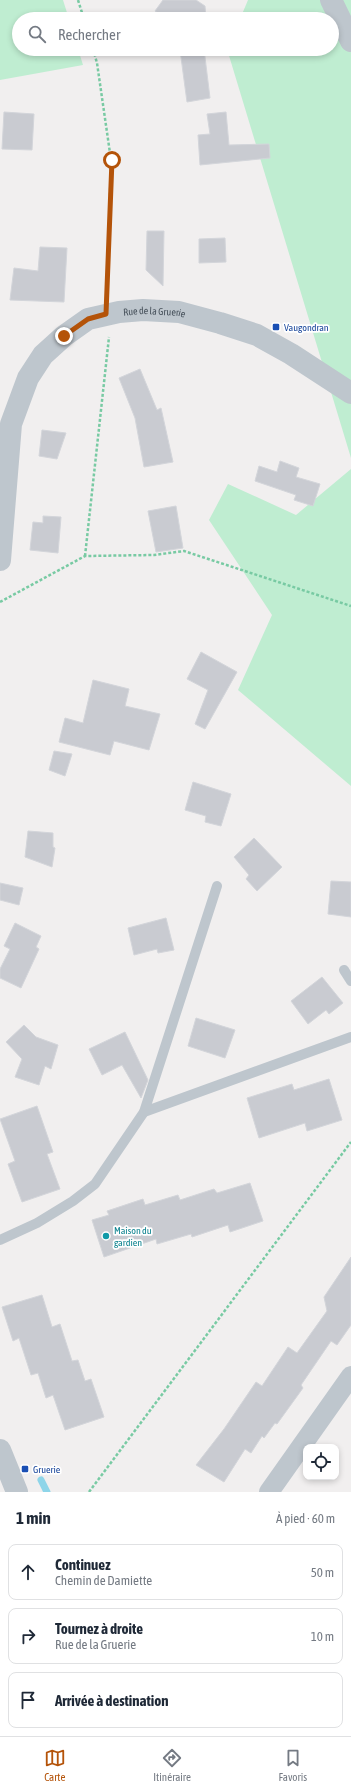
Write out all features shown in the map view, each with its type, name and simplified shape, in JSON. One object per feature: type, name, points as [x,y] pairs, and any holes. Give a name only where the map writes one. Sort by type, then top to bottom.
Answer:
[{"type":"street","points":[[331,0],[337,12]]},
{"type":"street","points":[[339,16],[351,41]]},
{"type":"street","name":"Rue de la Gruerie","points":[[0,560],[11,424],[28,378],[43,355],[64,336],[88,319],[106,314],[143,310],[179,312],[220,322],[264,339],[291,354],[351,393]]},
{"type":"street","points":[[269,1492],[351,1376]]},
{"type":"street","points":[[0,1450],[17,1492]]},
{"type":"lane","points":[[0,1240],[43,1219],[73,1201],[95,1184],[144,1112],[217,886]]},
{"type":"lane","points":[[344,970],[351,981]]},
{"type":"lane","points":[[144,1112],[351,1037]]},
{"type":"path","points":[[78,0],[82,12]]},
{"type":"path","points":[[85,556],[110,326],[106,314],[112,160],[95,56]]},
{"type":"path","points":[[0,602],[85,556],[154,555],[184,551],[351,606]]},
{"type":"path","points":[[89,1492],[351,1142]]},
{"type":"green space","points":[[0,0],[63,0],[67,12],[12,12],[12,56],[80,56],[83,65],[0,80]]},
{"type":"green space","points":[[248,0],[351,0],[351,458],[229,56],[339,56],[339,12],[243,12]]},
{"type":"green space","points":[[351,469],[351,786],[238,690],[272,615],[209,520],[228,484],[296,515]]},
{"type":"building","points":[[163,0],[196,0],[205,6],[205,12],[156,12],[155,11]]},
{"type":"building","points":[[181,56],[205,56],[210,98],[187,102]]},
{"type":"building","points":[[4,112],[34,114],[32,150],[2,149]]},
{"type":"building","points":[[226,112],[229,145],[269,144],[270,158],[200,165],[198,135],[210,134],[207,114]]},
{"type":"building","points":[[147,231],[164,231],[163,286],[146,270]]},
{"type":"building","points":[[225,238],[226,262],[199,263],[199,239]]},
{"type":"building","points":[[40,247],[67,248],[64,302],[10,300],[14,268],[38,271]]},
{"type":"building","points":[[140,369],[157,410],[161,408],[173,462],[144,467],[135,418],[119,378]]},
{"type":"building","points":[[42,430],[66,433],[57,459],[39,456]]},
{"type":"building","points":[[280,461],[299,468],[296,477],[320,484],[313,506],[294,500],[296,495],[255,481],[259,466],[277,472]]},
{"type":"building","points":[[176,506],[183,548],[156,552],[148,511]]},
{"type":"building","points":[[43,516],[61,517],[58,553],[30,550],[33,522],[43,523]]},
{"type":"building","points":[[201,652],[237,672],[205,729],[195,724],[208,690],[187,679]]},
{"type":"building","points":[[93,680],[129,689],[125,706],[160,714],[149,750],[114,741],[110,755],[59,742],[65,718],[83,723]]},
{"type":"building","points":[[54,751],[72,754],[65,776],[49,770]]},
{"type":"building","points":[[193,782],[231,794],[221,826],[205,822],[206,816],[185,810]]},
{"type":"building","points":[[28,831],[53,833],[53,847],[55,848],[52,867],[25,857]]},
{"type":"building","points":[[254,838],[282,867],[257,891],[246,879],[249,875],[234,857]]},
{"type":"building","points":[[331,881],[351,882],[351,917],[328,914]]},
{"type":"building","points":[[0,883],[23,888],[19,905],[0,900]]},
{"type":"building","points":[[166,918],[174,950],[158,953],[157,949],[134,955],[128,928]]},
{"type":"building","points":[[15,923],[41,936],[36,947],[39,949],[21,988],[0,978],[0,969],[10,949],[4,946]]},
{"type":"building","points":[[322,977],[343,1003],[329,1014],[326,1010],[308,1024],[291,1001]]},
{"type":"building","points":[[196,1018],[235,1030],[225,1058],[188,1046]]},
{"type":"building","points":[[24,1025],[36,1037],[58,1045],[51,1069],[45,1066],[39,1085],[15,1077],[22,1059],[6,1042]]},
{"type":"building","points":[[125,1032],[148,1080],[141,1098],[122,1065],[102,1075],[89,1049]]},
{"type":"building","points":[[329,1079],[342,1120],[307,1131],[305,1123],[259,1138],[247,1098],[292,1084],[294,1090]]},
{"type":"building","points":[[37,1106],[53,1152],[47,1154],[60,1189],[22,1202],[8,1164],[15,1161],[0,1119]]},
{"type":"building","points":[[250,1183],[263,1221],[230,1232],[228,1225],[192,1237],[191,1234],[157,1244],[156,1239],[104,1257],[92,1220],[109,1215],[107,1211],[143,1199],[145,1205],[178,1195],[180,1200],[214,1189],[217,1193]]},
{"type":"building","points":[[351,1257],[351,1325],[337,1345],[331,1341],[301,1385],[303,1388],[277,1424],[275,1423],[264,1438],[262,1436],[251,1453],[245,1449],[224,1482],[196,1465],[224,1429],[256,1382],[262,1386],[288,1347],[297,1353],[327,1311],[324,1297]]},
{"type":"building","points":[[42,1295],[52,1327],[60,1324],[72,1361],[78,1360],[85,1381],[91,1379],[104,1417],[65,1430],[53,1395],[46,1398],[38,1373],[31,1375],[19,1338],[13,1341],[2,1307]]},
{"type":"waterway","points":[[41,1480],[47,1492]]},
{"type":"place","name":"Vaugondran","points":[[276,327]]},
{"type":"place","name":"Maison du gardien","points":[[106,1236]]},
{"type":"place","name":"Gruerie","points":[[25,1469]]},
{"type":"route","points":[[64,336],[88,319],[106,314],[112,160]]}]
